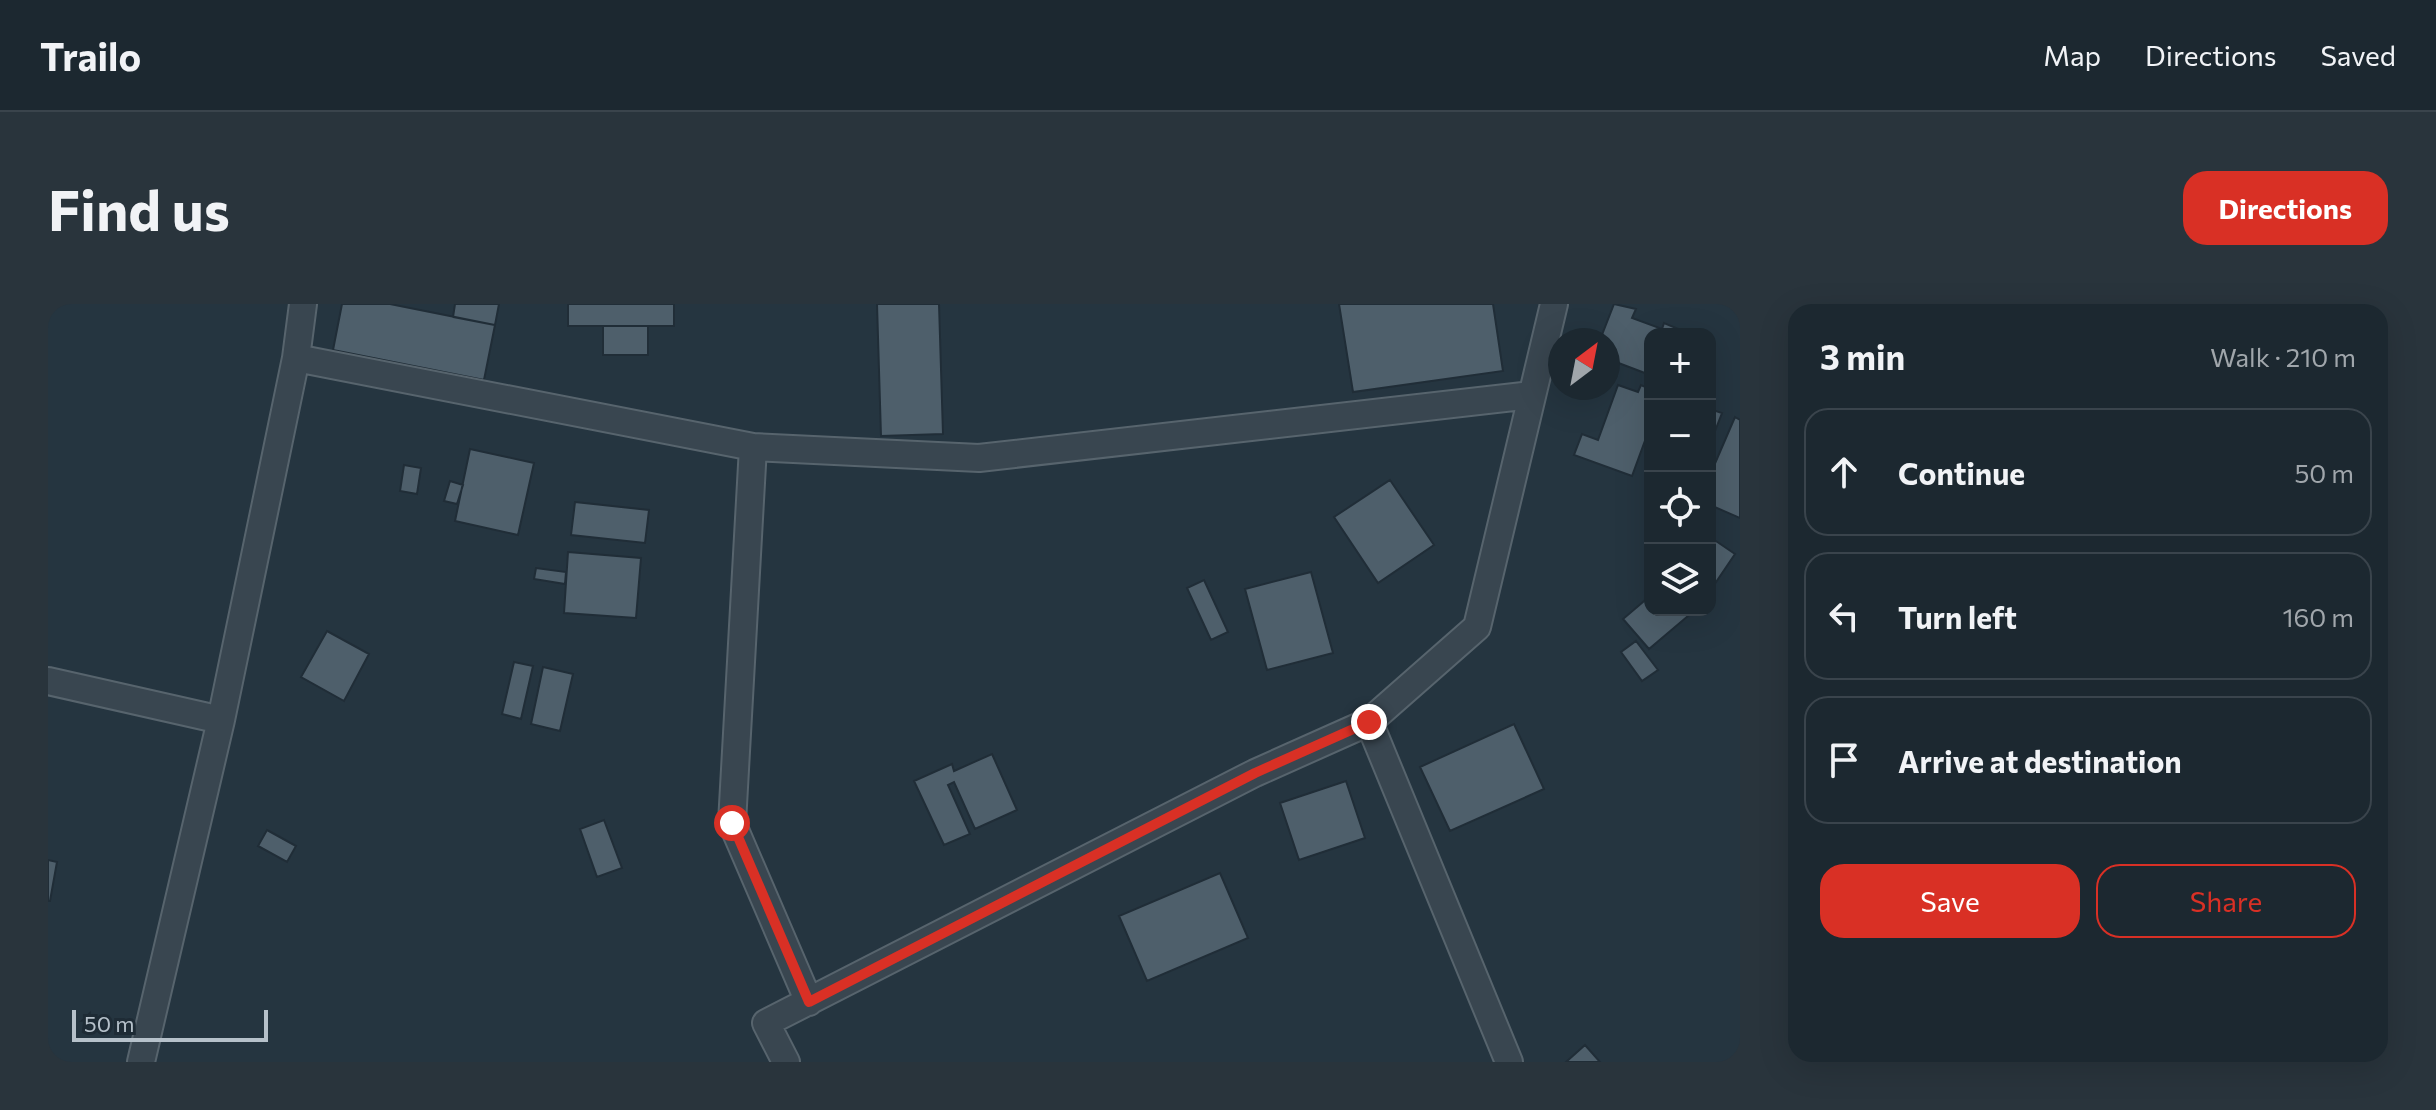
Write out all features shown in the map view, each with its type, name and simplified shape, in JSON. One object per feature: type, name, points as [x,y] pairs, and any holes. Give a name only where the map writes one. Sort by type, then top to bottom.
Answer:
[{"type":"street","points":[[141,1062],[221,720],[296,358],[303,304]]},
{"type":"street","points":[[786,1062],[766,1023],[1255,773],[1369,722],[1477,627],[1554,304]]},
{"type":"street","points":[[296,358],[753,447],[979,458],[1532,395]]},
{"type":"street","points":[[753,447],[732,823],[809,1002]]},
{"type":"street","points":[[48,681],[221,720]]},
{"type":"street","points":[[1369,722],[1509,1062]]},
{"type":"building","points":[[342,304],[390,304],[495,325],[484,380],[333,350]]},
{"type":"building","points":[[455,304],[499,304],[495,325],[453,317]]},
{"type":"building","points":[[568,304],[674,304],[674,326],[568,326]]},
{"type":"building","points":[[877,304],[939,304],[943,434],[881,436]]},
{"type":"building","points":[[1339,304],[1493,304],[1503,371],[1353,392]]},
{"type":"building","points":[[1614,304],[1636,309],[1632,318],[1659,328],[1644,328],[1644,373],[1620,364],[1620,328],[1605,328]]},
{"type":"building","points":[[603,326],[648,326],[648,355],[603,355]]},
{"type":"building","points":[[1641,385],[1644,386],[1644,443],[1632,476],[1574,455],[1582,434],[1598,440],[1613,400],[1620,400],[1620,386],[1638,392]]},
{"type":"building","points":[[1716,411],[1722,413],[1716,428]]},
{"type":"building","points":[[1735,417],[1740,420],[1740,518],[1716,508],[1716,461]]},
{"type":"building","points":[[470,449],[534,463],[518,535],[455,521]]},
{"type":"building","points":[[404,465],[421,468],[417,494],[400,491]]},
{"type":"building","points":[[1390,480],[1434,545],[1378,583],[1334,517]]},
{"type":"building","points":[[450,481],[463,485],[457,504],[444,501]]},
{"type":"building","points":[[575,502],[649,510],[645,543],[571,535]]},
{"type":"building","points":[[1716,541],[1735,554],[1716,582]]},
{"type":"building","points":[[568,552],[641,558],[636,618],[564,613]]},
{"type":"building","points":[[536,568],[566,572],[565,584],[534,579]]},
{"type":"building","points":[[1311,572],[1333,653],[1267,670],[1245,589]]},
{"type":"building","points":[[1204,580],[1228,632],[1211,640],[1187,588]]},
{"type":"building","points":[[1644,601],[1644,616],[1688,616],[1649,649],[1623,619]]},
{"type":"building","points":[[327,631],[369,654],[344,701],[301,677]]},
{"type":"building","points":[[1636,641],[1658,670],[1642,681],[1621,652]]},
{"type":"building","points":[[514,662],[533,666],[521,719],[502,714]]},
{"type":"building","points":[[543,667],[573,674],[560,731],[531,724]]},
{"type":"building","points":[[1514,724],[1544,789],[1450,831],[1420,767]]},
{"type":"building","points":[[992,754],[1017,810],[975,829],[954,782],[948,785],[970,834],[944,845],[914,781],[952,764],[954,771]]},
{"type":"building","points":[[1346,781],[1365,838],[1299,860],[1280,803]]},
{"type":"building","points":[[604,820],[622,868],[597,877],[580,829]]},
{"type":"building","points":[[267,830],[296,846],[287,862],[258,846]]},
{"type":"building","points":[[48,860],[57,862],[50,901],[48,901]]},
{"type":"building","points":[[1220,873],[1248,938],[1147,981],[1119,916]]},
{"type":"building","points":[[1585,1045],[1600,1062],[1566,1062]]},
{"type":"route","points":[[732,823],[809,1002],[1255,773],[1369,722]]}]
